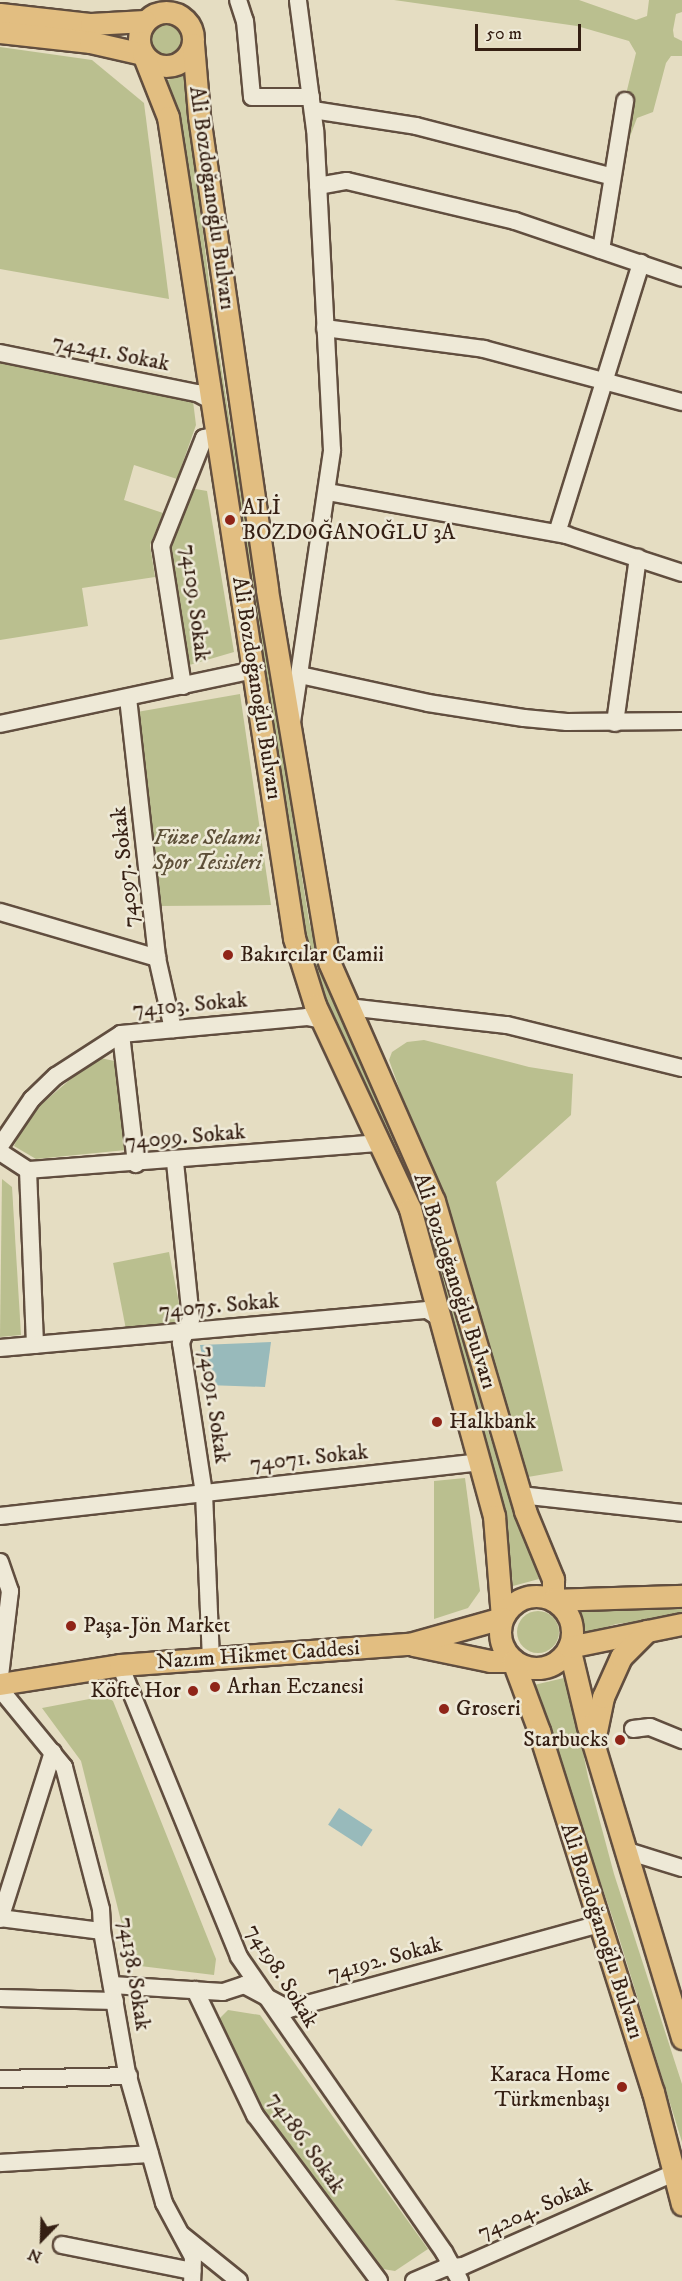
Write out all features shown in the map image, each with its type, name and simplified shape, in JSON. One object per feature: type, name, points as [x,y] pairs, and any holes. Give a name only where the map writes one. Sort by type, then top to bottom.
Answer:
[{"type":"main road","points":[[144,10],[138,38],[144,54],[150,61],[167,66],[183,59],[193,44],[187,22],[185,0]]},
{"type":"main road","points":[[0,14],[91,24],[144,10],[169,11],[187,22]]},
{"type":"main road","points":[[0,32],[90,42],[144,54]]},
{"type":"main road","name":"Ali Bozdoğanoğlu Bulvarı","points":[[193,44],[199,116],[254,506],[329,962],[434,1201],[520,1495],[553,1579],[553,1600]]},
{"type":"main road","name":"Ali Bozdoğanoğlu Bulvarı","points":[[144,54],[168,117],[294,938],[322,1020],[410,1209],[494,1516],[502,1618]]},
{"type":"main road","points":[[409,1644],[502,1618],[517,1601],[528,1597],[553,1600],[682,1596]]},
{"type":"main road","points":[[409,1644],[490,1661],[513,1661],[524,1667],[547,1668],[558,1662],[569,1647],[573,1629],[570,1617],[553,1600]]},
{"type":"main road","points":[[502,1618],[501,1641],[513,1661]]},
{"type":"main road","points":[[569,1647],[682,1624]]},
{"type":"main road","points":[[593,1745],[603,1697],[621,1657],[646,1631]]},
{"type":"main road","name":"Nazım Hikmet Caddesi","points":[[0,1684],[120,1665],[409,1644]]},
{"type":"main road","name":"Ali Bozdoğanoğlu Bulvarı","points":[[569,1647],[593,1745],[682,2038]]},
{"type":"main road","name":"Ali Bozdoğanoğlu Bulvarı","points":[[513,1661],[653,2092],[682,2204]]},
{"type":"street","points":[[238,0],[245,21],[252,97],[312,104],[416,126],[610,176]]},
{"type":"street","points":[[291,732],[328,492],[332,450],[312,104],[298,0]]},
{"type":"street","points":[[601,250],[610,176],[625,101]]},
{"type":"street","points":[[318,186],[347,182],[515,221],[682,278]]},
{"type":"street","points":[[557,533],[606,382],[641,263]]},
{"type":"street","points":[[325,328],[484,349],[682,402]]},
{"type":"street","name":"74241. Sokak","points":[[0,353],[197,393],[212,401]]},
{"type":"street","name":"74109. Sokak","points":[[183,686],[161,546],[204,438],[217,435]]},
{"type":"street","points":[[328,492],[557,533],[682,573]]},
{"type":"street","points":[[615,723],[638,558]]},
{"type":"street","points":[[0,724],[253,670]]},
{"type":"street","points":[[300,675],[476,711],[567,722],[682,721]]},
{"type":"street","name":"74097. Sokak","points":[[128,698],[158,958],[173,1029]]},
{"type":"street","points":[[0,912],[158,958]]},
{"type":"street","points":[[348,1007],[507,1025],[682,1068]]},
{"type":"street","name":"74103. Sokak","points":[[0,1146],[32,1099],[56,1076],[121,1034],[307,1017],[322,1020]]},
{"type":"street","points":[[121,1034],[136,1164]]},
{"type":"street","name":"74099. Sokak","points":[[28,1170],[175,1162],[379,1143]]},
{"type":"street","points":[[0,1152],[28,1170],[35,1346]]},
{"type":"street","name":"74091. Sokak","points":[[175,1162],[191,1319],[181,1343],[204,1492],[211,1657]]},
{"type":"street","name":"74075. Sokak","points":[[0,1348],[427,1310],[440,1318]]},
{"type":"street","name":"74071. Sokak","points":[[0,1516],[479,1462]]},
{"type":"street","points":[[520,1495],[682,1513]]},
{"type":"street","points":[[0,1562],[5,1590],[0,1676]]},
{"type":"street","name":"74198. Sokak","points":[[120,1665],[234,1947],[265,1997],[457,2274]]},
{"type":"street","name":"74138. Sokak","points":[[0,1689],[64,1767],[101,1909],[102,1932],[129,2076],[164,2203],[193,2257],[192,2276]]},
{"type":"street","points":[[633,1729],[650,1727],[682,1740]]},
{"type":"street","points":[[53,1752],[0,1919],[102,1932]]},
{"type":"street","points":[[624,1850],[682,1868]]},
{"type":"street","name":"74192. Sokak","points":[[0,1998],[195,1990],[223,1992],[244,1985],[289,2009],[600,1924]]},
{"type":"street","name":"74186. Sokak","points":[[195,1990],[255,2115],[379,2281]]},
{"type":"street","points":[[0,2079],[129,2076]]},
{"type":"street","points":[[0,2163],[150,2154]]},
{"type":"street","name":"74204. Sokak","points":[[414,2281],[457,2274],[674,2173]]},
{"type":"street","points":[[180,2234],[193,2240],[239,2281]]},
{"type":"street","points":[[62,2245],[192,2276]]},
{"type":"green space","points":[[394,0],[579,0],[636,20],[647,16],[649,0],[682,0],[682,12],[676,14],[673,30],[674,37],[682,41],[682,56],[671,56],[666,63],[653,112],[637,118],[626,147],[612,152],[636,53],[629,41],[577,26]]},
{"type":"green space","points":[[165,23],[176,28],[181,39],[176,50],[165,55],[154,50],[149,39],[154,28]]},
{"type":"green space","points":[[0,47],[92,60],[144,103],[169,299],[0,269]]},
{"type":"green space","points":[[184,74],[213,315],[309,921],[325,983],[428,1217],[489,1434],[539,1579],[513,1586],[507,1528],[439,1280],[317,986],[302,923],[261,646],[165,81]]},
{"type":"green space","points":[[0,362],[193,401],[196,425],[177,479],[134,465],[124,500],[163,513],[150,545],[155,577],[82,588],[88,626],[0,640]]},
{"type":"green space","points":[[190,488],[207,491],[234,652],[186,666],[164,544]]},
{"type":"green space","name":"Füze Selami Spor Tesisleri","points":[[240,694],[271,905],[158,906],[137,712]]},
{"type":"green space","points":[[424,1040],[529,1067],[573,1074],[571,1115],[496,1182],[563,1471],[522,1478],[470,1285],[389,1060],[392,1052],[407,1042]]},
{"type":"green space","points":[[96,1057],[119,1062],[126,1150],[36,1159],[14,1146],[28,1116]]},
{"type":"green space","points":[[2,1179],[12,1187],[21,1335],[0,1337]]},
{"type":"green space","points":[[169,1252],[183,1322],[127,1333],[113,1263]]},
{"type":"green space","points":[[465,1478],[480,1591],[468,1608],[434,1619],[434,1481]]},
{"type":"green space","points":[[682,1607],[682,1616],[616,1624],[584,1634],[575,1610]]},
{"type":"green space","points":[[538,1611],[546,1612],[553,1617],[558,1624],[558,1640],[553,1647],[546,1652],[538,1653],[530,1652],[523,1647],[518,1640],[517,1632],[518,1624],[523,1617],[530,1612]]},
{"type":"green space","points":[[568,1677],[588,1777],[614,1874],[682,2084],[682,2142],[616,1928],[534,1685]]},
{"type":"green space","points":[[105,1696],[113,1701],[216,1959],[214,1975],[132,1965],[81,1761],[42,1708]]},
{"type":"green space","points":[[228,2010],[260,2015],[428,2249],[395,2271],[383,2269],[264,2110],[218,2020]]},
{"type":"water","points":[[271,1342],[265,1387],[207,1385],[200,1345]]},
{"type":"water","points":[[339,1808],[373,1830],[362,1847],[328,1825]]},
{"type":"place","name":"ALİ BOZDOĞANOĞLU 3A","points":[[230,520]]},
{"type":"place","name":"Bakırcılar Camii","points":[[228,955]]},
{"type":"place","name":"Halkbank","points":[[437,1422]]},
{"type":"place","name":"Paşa-Jön Market","points":[[71,1626]]},
{"type":"place","name":"Arhan Eczanesi","points":[[215,1687]]},
{"type":"place","name":"Köfte Hor","points":[[193,1691]]},
{"type":"place","name":"Groseri","points":[[444,1709]]},
{"type":"place","name":"Starbucks","points":[[620,1740]]},
{"type":"place","name":"Karaca Home Türkmenbaşı","points":[[622,2087]]}]
